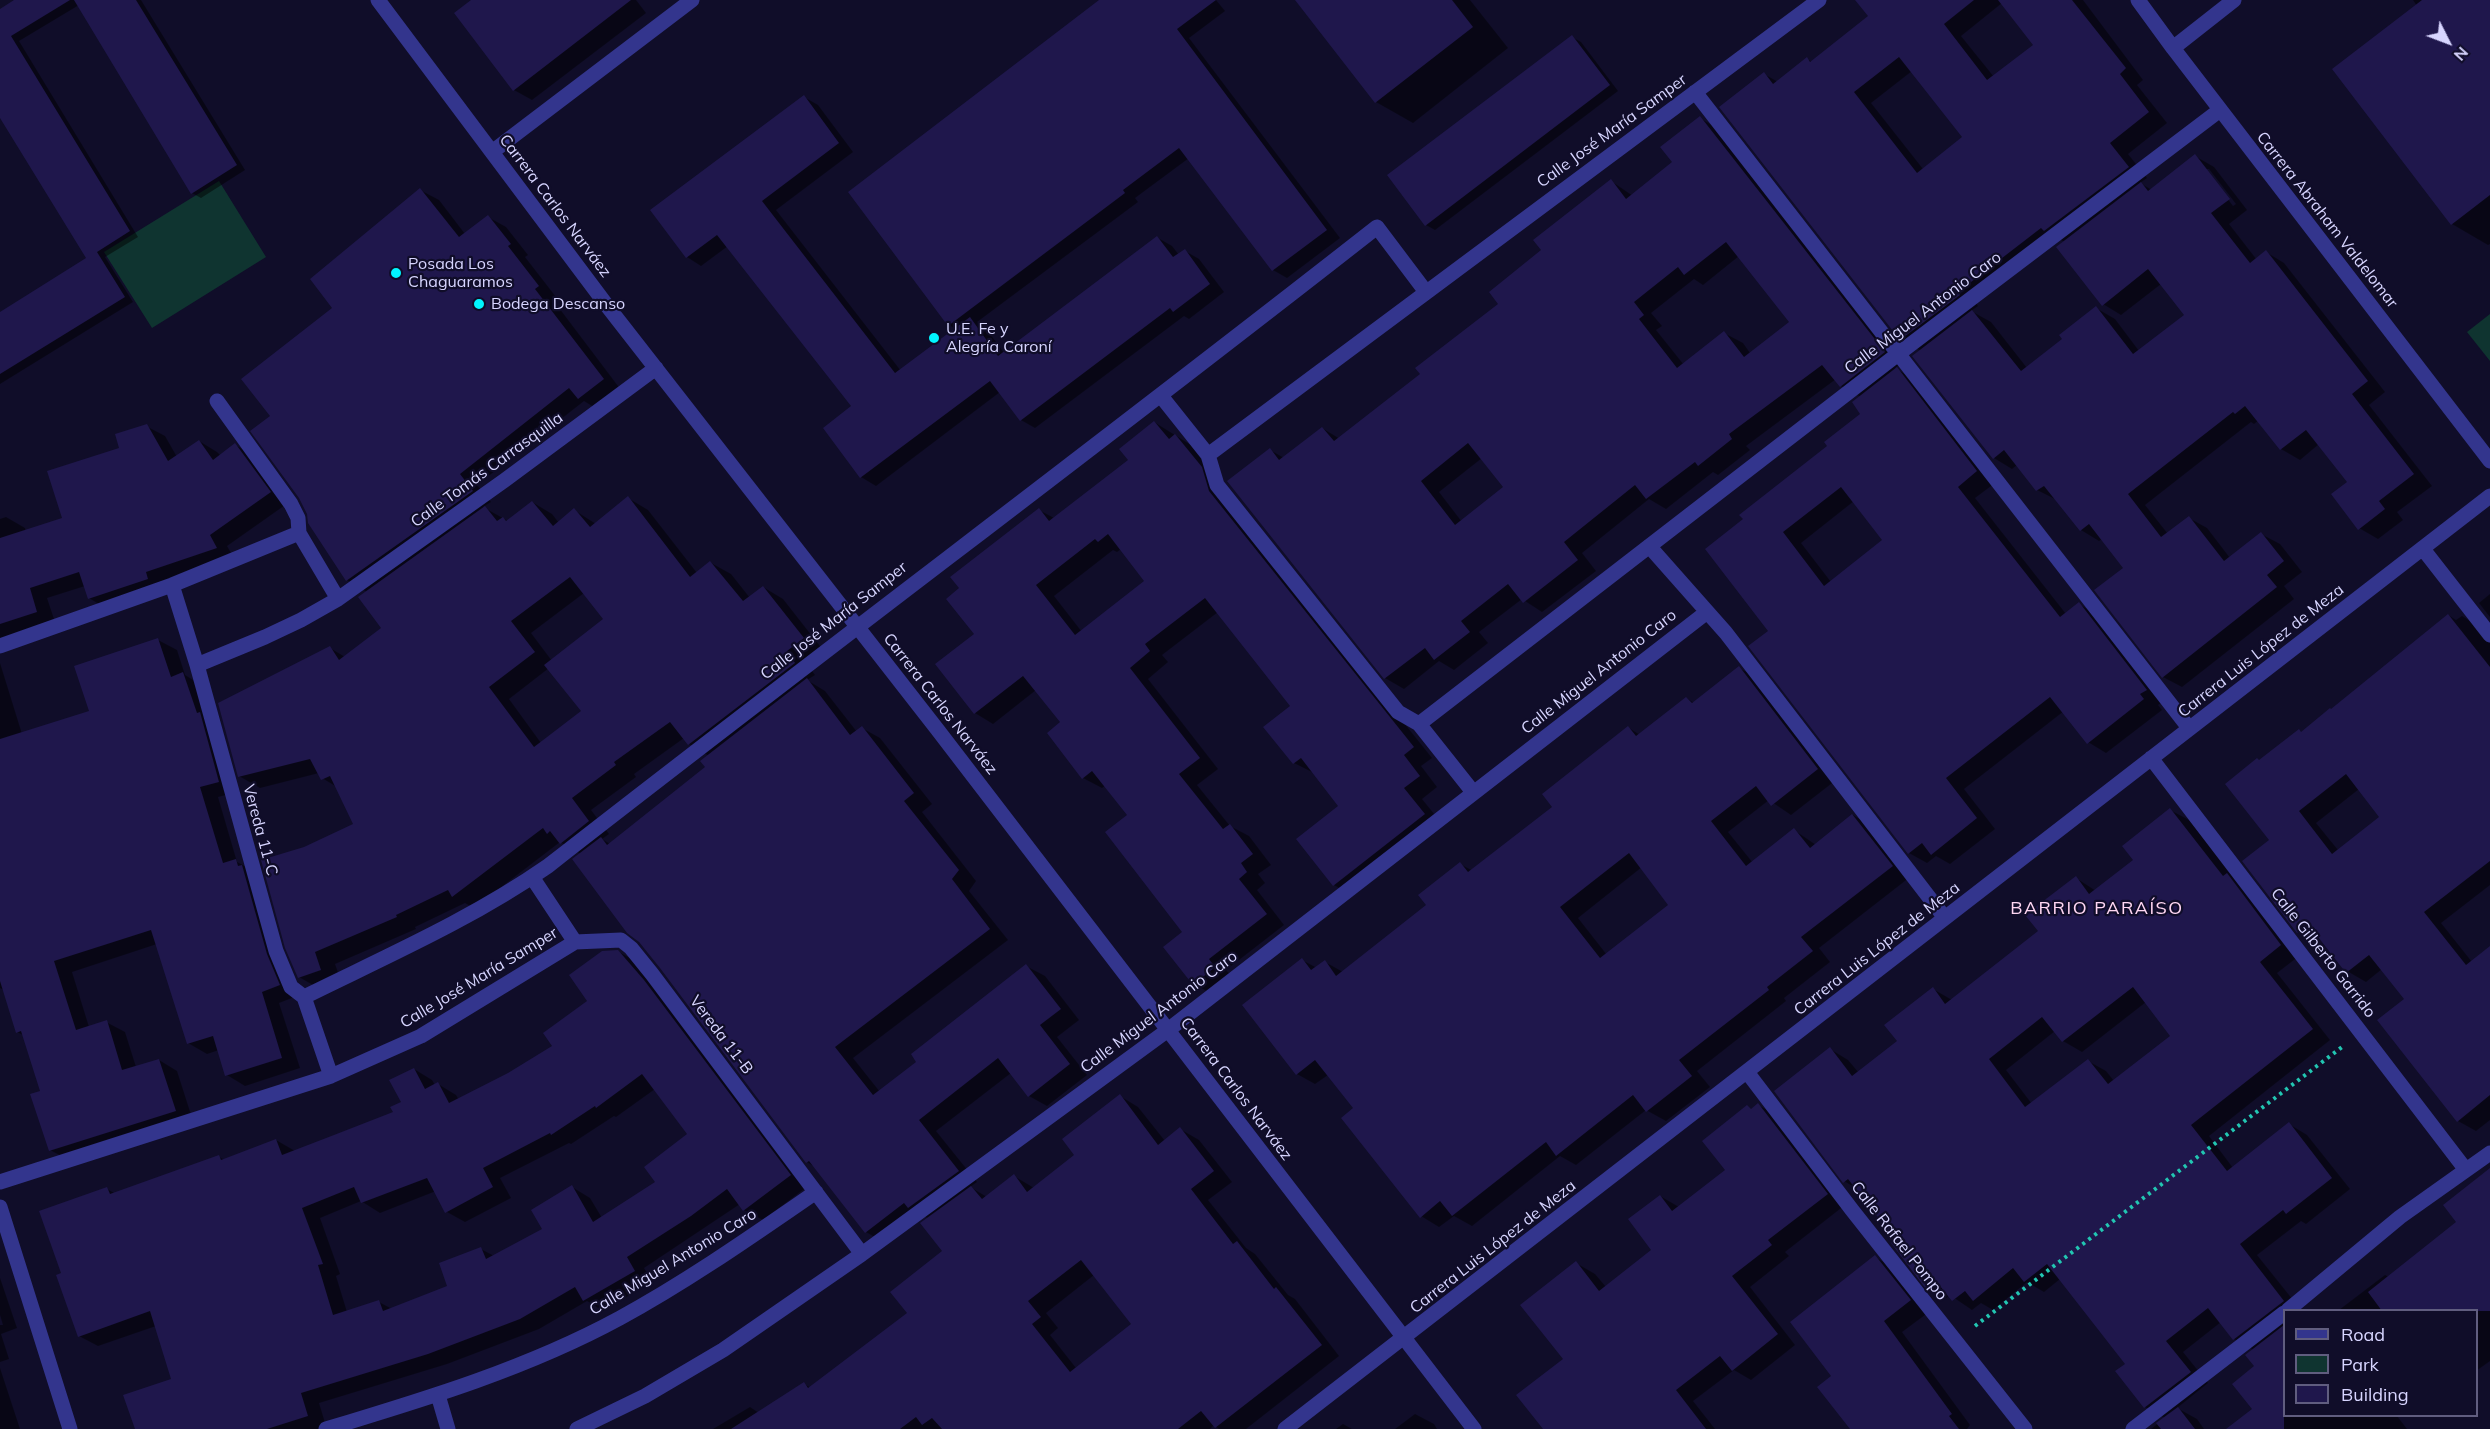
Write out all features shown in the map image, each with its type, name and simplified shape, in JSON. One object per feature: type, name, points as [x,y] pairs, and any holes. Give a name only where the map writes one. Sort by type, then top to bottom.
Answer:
[{"type":"street","name":"Carrera Carlos Narváez","points":[[378,0],[656,368],[1474,1429]]},
{"type":"street","points":[[492,152],[692,0]]},
{"type":"street","name":"Calle José María Samper","points":[[1208,456],[1819,0]]},
{"type":"street","name":"Carrera Abraham Valdelomar","points":[[2138,0],[2490,461]]},
{"type":"street","points":[[2173,48],[2234,0]]},
{"type":"street","points":[[1695,92],[2189,728]]},
{"type":"street","name":"Calle Miguel Antonio Caro","points":[[1419,724],[1898,354],[2220,110]]},
{"type":"street","name":"Calle José María Samper","points":[[304,997],[460,920],[532,877],[857,626],[1161,396],[1377,227],[1426,292]]},
{"type":"street","name":"Calle Tomás Carrasquilla","points":[[197,665],[274,633],[338,598],[505,480],[656,368]]},
{"type":"street","points":[[1161,396],[1208,456],[1217,485],[1398,712],[1419,724],[1473,792]]},
{"type":"street","points":[[217,401],[291,504],[298,518],[299,533],[338,598]]},
{"type":"street","name":"Carrera Luis López de Meza","points":[[1285,1429],[2490,496]]},
{"type":"street","points":[[0,646],[172,585],[299,533]]},
{"type":"street","points":[[1649,546],[1707,612],[1945,918]]},
{"type":"street","points":[[2423,549],[2490,635]]},
{"type":"street","points":[[172,585],[197,665]]},
{"type":"street","name":"Calle Miguel Antonio Caro","points":[[577,1429],[645,1396],[723,1350],[861,1254],[1168,1030],[1707,612]]},
{"type":"street","name":"Vereda 11-C","points":[[197,665],[276,951],[291,987],[304,997]]},
{"type":"street","name":"Calle Gilberto Garrido","points":[[2151,758],[2466,1170]]},
{"type":"street","name":"Calle José María Samper","points":[[0,1182],[331,1076],[421,1036],[575,942],[532,877]]},
{"type":"street","name":"Vereda 11-B","points":[[575,942],[621,940],[632,948],[816,1192]]},
{"type":"street","points":[[304,997],[331,1076]]},
{"type":"street","name":"Calle Rafael Pompo","points":[[1747,1072],[2025,1429]]},
{"type":"street","points":[[2290,1309],[2400,1217],[2490,1153]]},
{"type":"street","points":[[816,1192],[861,1254]]},
{"type":"street","name":"Calle Miguel Antonio Caro","points":[[326,1429],[438,1395],[549,1351],[619,1319],[706,1266],[816,1192]]},
{"type":"street","points":[[0,1207],[70,1429]]},
{"type":"street","points":[[2133,1429],[2283,1314]]},
{"type":"street","points":[[438,1395],[448,1429]]},
{"type":"path","points":[[1955,1341],[2361,1032]]},
{"type":"green space","points":[[219,181],[266,257],[152,328],[104,252]]},
{"type":"green space","points":[[2490,314],[2490,361],[2467,332]]},
{"type":"building","points":[[14,0],[70,0],[11,36],[130,231],[97,252],[125,297],[0,374],[0,312],[86,258],[0,118],[0,9]]},
{"type":"building","points":[[74,0],[136,0],[237,165],[191,194]]},
{"type":"building","points":[[471,0],[631,0],[513,91],[454,13]]},
{"type":"building","points":[[1099,0],[1216,0],[1177,29],[1327,230],[1272,271],[1179,148],[1123,190],[1125,193],[948,326],[848,192]]},
{"type":"building","points":[[1295,0],[1452,0],[1473,27],[1375,103]]},
{"type":"building","points":[[1855,0],[1974,0],[1944,24],[1987,80],[2033,45],[1998,0],[2072,0],[2126,68],[2120,74],[2149,112],[2110,143],[2129,167],[2044,231],[2041,228],[1958,292],[1960,295],[1900,340],[1719,107],[1764,72],[1773,84],[1807,57],[1810,62],[1868,16]],"holes":[[[1899,57],[1962,137],[1917,173],[1854,92]]]},
{"type":"building","points":[[2422,0],[2490,0],[2490,195],[2451,225],[2332,69]]},
{"type":"building","points":[[1572,35],[1610,85],[1425,226],[1387,175]]},
{"type":"building","points":[[804,95],[839,143],[762,201],[895,373],[970,317],[998,356],[1157,236],[1173,257],[1185,249],[1210,284],[1173,312],[1170,308],[1020,421],[990,381],[860,478],[823,428],[851,406],[717,235],[686,258],[650,210]]},
{"type":"building","points":[[1700,116],[1885,352],[1840,387],[1822,365],[1729,434],[1732,439],[1698,466],[1695,462],[1646,499],[1635,485],[1564,542],[1578,560],[1523,603],[1508,584],[1461,621],[1470,632],[1434,660],[1425,648],[1384,679],[1227,481],[1270,448],[1279,460],[1322,427],[1334,441],[1420,374],[1415,368],[1498,304],[1489,292],[1541,250],[1533,240],[1611,179],[1626,199],[1672,162],[1660,147]],"holes":[[[1726,242],[1789,322],[1744,357],[1724,331],[1677,368],[1639,319],[1644,315],[1634,302],[1678,267],[1684,275]],[[1468,443],[1503,487],[1455,525],[1421,481]]]},
{"type":"building","points":[[2195,154],[2230,199],[2211,213],[2250,263],[2266,250],[2368,381],[2352,394],[2414,474],[2379,501],[2385,509],[2358,530],[2331,494],[2347,482],[2306,430],[2280,450],[2245,406],[2235,414],[2233,412],[2128,494],[2161,537],[2189,516],[2224,561],[2261,532],[2284,561],[2267,575],[2277,587],[2162,678],[2094,590],[2123,568],[2089,524],[2080,531],[2044,486],[2036,491],[2004,450],[1993,459],[1912,356],[1972,310],[2021,371],[2062,339],[2059,335],[2096,306],[2133,354],[2184,315],[2148,269],[2102,306],[2056,247],[2141,182],[2148,191]]},
{"type":"building","points":[[420,188],[459,237],[488,215],[511,244],[508,246],[539,286],[535,289],[604,379],[578,399],[569,388],[460,474],[473,491],[346,581],[308,523],[307,514],[299,498],[250,431],[270,416],[241,379],[332,308],[310,279]]},
{"type":"building","points":[[1897,367],[1977,471],[1958,487],[2060,617],[2079,602],[2147,690],[2140,694],[2144,699],[2087,744],[2050,697],[1946,778],[1977,818],[1931,855],[1922,843],[1908,854],[1748,646],[1768,631],[1705,549],[1743,519],[1739,515],[1827,446],[1824,442],[1860,414],[1852,402]],"holes":[[[1841,487],[1882,540],[1824,586],[1783,532]]]},
{"type":"building","points":[[1154,421],[1169,439],[1175,434],[1202,467],[1209,491],[1414,747],[1404,755],[1420,776],[1404,788],[1425,814],[1333,886],[1296,839],[1338,806],[1301,758],[1293,764],[1263,727],[1290,706],[1205,598],[1145,644],[1150,651],[1130,668],[1200,758],[1179,774],[1223,829],[1230,824],[1253,854],[1241,863],[1247,872],[1239,879],[1267,914],[1209,959],[1215,967],[1193,985],[1163,947],[1182,932],[1105,832],[1127,815],[1092,771],[1082,779],[1047,733],[1060,722],[1023,676],[974,714],[935,664],[974,634],[946,599],[959,588],[950,577],[1039,508],[1049,521],[1128,460],[1119,449]],"holes":[[[1108,534],[1144,581],[1075,635],[1036,585],[1095,539],[1098,542]]]},
{"type":"building","points":[[147,424],[168,461],[199,440],[213,460],[235,443],[271,492],[210,535],[217,548],[146,572],[148,579],[88,599],[79,572],[30,588],[37,612],[0,624],[0,538],[62,518],[47,471],[119,448],[115,434]]},
{"type":"building","points":[[628,496],[690,577],[710,561],[743,601],[763,586],[804,638],[787,651],[795,663],[688,745],[670,722],[614,762],[616,765],[572,798],[589,821],[560,844],[550,831],[547,834],[543,828],[452,897],[448,890],[396,915],[397,917],[315,952],[321,970],[298,978],[285,948],[261,860],[304,847],[353,824],[330,776],[321,780],[310,759],[238,777],[218,703],[330,646],[339,660],[381,628],[358,597],[485,506],[497,521],[503,517],[506,521],[532,501],[553,526],[574,508],[590,527]],"holes":[[[570,577],[603,619],[544,665],[581,711],[534,747],[489,687],[535,652],[511,621]]]},
{"type":"building","points":[[2448,614],[2490,667],[2490,861],[2424,912],[2466,965],[2490,946],[2490,1095],[2457,1122],[2377,1020],[2404,999],[2369,955],[2346,973],[2308,924],[2297,933],[2242,861],[2269,840],[2225,784],[2257,758],[2259,760],[2299,729],[2301,732]],"holes":[[[2346,774],[2379,817],[2332,854],[2299,811]]]},
{"type":"building","points":[[158,638],[171,677],[183,672],[197,713],[200,712],[219,782],[200,787],[223,863],[236,859],[238,866],[242,865],[267,954],[280,985],[262,992],[282,1058],[225,1076],[213,1036],[187,1044],[151,930],[54,961],[76,1030],[107,1020],[122,1070],[159,1059],[176,1111],[49,1151],[30,1094],[40,1091],[21,1031],[16,1033],[0,981],[0,739],[89,711],[74,666]]},
{"type":"building","points":[[1739,666],[1818,769],[1771,806],[1756,786],[1711,821],[1746,866],[1794,828],[1810,848],[1852,814],[1893,866],[1801,937],[1813,951],[1767,987],[1769,990],[1679,1060],[1692,1076],[1646,1112],[1633,1095],[1556,1156],[1546,1142],[1452,1216],[1440,1201],[1420,1218],[1341,1118],[1353,1108],[1315,1060],[1296,1075],[1242,1005],[1302,958],[1311,970],[1325,960],[1336,976],[1426,905],[1418,895],[1460,862],[1468,872],[1552,807],[1542,794],[1628,726],[1636,736],[1686,697],[1692,703]],"holes":[[[1629,853],[1668,905],[1600,958],[1560,907]]]},
{"type":"building","points":[[807,678],[850,735],[862,726],[914,793],[904,801],[959,870],[952,879],[990,929],[835,1047],[873,1095],[916,1062],[911,1054],[1026,964],[1061,1009],[1040,1025],[1070,1064],[1028,1097],[998,1058],[919,1120],[959,1171],[908,1208],[904,1203],[865,1233],[809,1161],[806,1163],[660,968],[639,942],[627,933],[572,859],[601,837],[607,845],[705,767],[700,761]]},
{"type":"building","points":[[2170,808],[2223,876],[2227,873],[2281,945],[2260,962],[2313,1029],[2191,1125],[2227,1171],[2289,1122],[2332,1178],[2286,1214],[2283,1210],[2240,1244],[2284,1301],[2233,1340],[2208,1308],[2166,1341],[2191,1372],[2144,1408],[2115,1371],[2125,1364],[2047,1264],[2024,1282],[2013,1268],[1973,1301],[1965,1291],[1952,1301],[1936,1281],[1926,1289],[1891,1243],[1895,1239],[1848,1179],[1843,1183],[1774,1091],[1830,1047],[1852,1076],[1897,1041],[1884,1025],[1933,987],[1945,1004],[2038,931],[2025,915],[2076,876],[2089,894],[2133,860],[2122,846]],"holes":[[[2133,987],[2170,1036],[2108,1084],[2088,1059],[2025,1107],[1989,1059],[2042,1017],[2062,1042]]]},
{"type":"building","points":[[618,950],[644,980],[791,1175],[743,1211],[727,1189],[691,1216],[627,1257],[635,1271],[583,1301],[575,1287],[520,1319],[428,1354],[301,1393],[308,1416],[267,1429],[135,1429],[123,1395],[171,1379],[150,1311],[78,1337],[56,1275],[61,1273],[39,1211],[107,1187],[110,1194],[219,1155],[221,1160],[276,1139],[282,1155],[393,1112],[390,1107],[401,1102],[389,1080],[414,1068],[425,1089],[438,1082],[449,1103],[508,1073],[552,1046],[543,1033],[587,1001],[569,975],[602,951]],"holes":[[[642,1074],[687,1134],[644,1167],[655,1182],[593,1222],[572,1185],[531,1210],[542,1229],[486,1259],[481,1247],[439,1263],[447,1286],[383,1311],[379,1300],[333,1315],[318,1265],[323,1264],[302,1208],[354,1187],[361,1203],[427,1178],[445,1213],[493,1187],[483,1168],[550,1133],[551,1135],[595,1106],[596,1108]]]},
{"type":"building","points":[[1120,1094],[1158,1145],[1180,1127],[1214,1171],[1191,1189],[1233,1244],[1237,1241],[1322,1345],[1215,1428],[1201,1411],[1178,1429],[942,1429],[932,1418],[922,1425],[916,1417],[900,1429],[731,1429],[804,1382],[808,1388],[907,1313],[890,1292],[942,1251],[920,1223],[971,1186],[982,1199],[1014,1174],[1027,1192],[1074,1155],[1062,1139]],"holes":[[[1081,1260],[1131,1324],[1070,1372],[1032,1324],[1041,1317],[1028,1301]]]},
{"type":"building","points":[[1758,1103],[1828,1194],[1768,1240],[1772,1245],[1732,1276],[1778,1334],[1732,1371],[1720,1356],[1676,1390],[1706,1429],[1543,1429],[1516,1395],[1563,1359],[1520,1305],[1576,1261],[1599,1291],[1651,1250],[1628,1219],[1660,1195],[1672,1211],[1725,1170],[1702,1141],[1747,1105],[1751,1109]]},
{"type":"building","points":[[2490,1168],[2490,1311],[2381,1309],[2368,1292],[2456,1222],[2443,1205]]},
{"type":"building","points":[[1875,1255],[1911,1300],[1884,1321],[1952,1414],[1949,1416],[1959,1429],[1850,1429],[1817,1387],[1831,1376],[1790,1322]]},
{"type":"building","points":[[2283,1326],[2284,1429],[2226,1429],[2252,1409],[2232,1384],[2254,1366],[2245,1355]]},
{"type":"building","points":[[2178,1407],[2195,1429],[2161,1429],[2156,1423]]},
{"type":"place","name":"Posada Los Chaguaramos","points":[[396,273]]},
{"type":"place","name":"Bodega Descanso","points":[[479,304]]},
{"type":"place","name":"U.E. Fe y Alegría Caroní","points":[[934,338]]},
{"type":"district","name":"BARRIO PARAÍSO","points":[[2097,909]]}]
